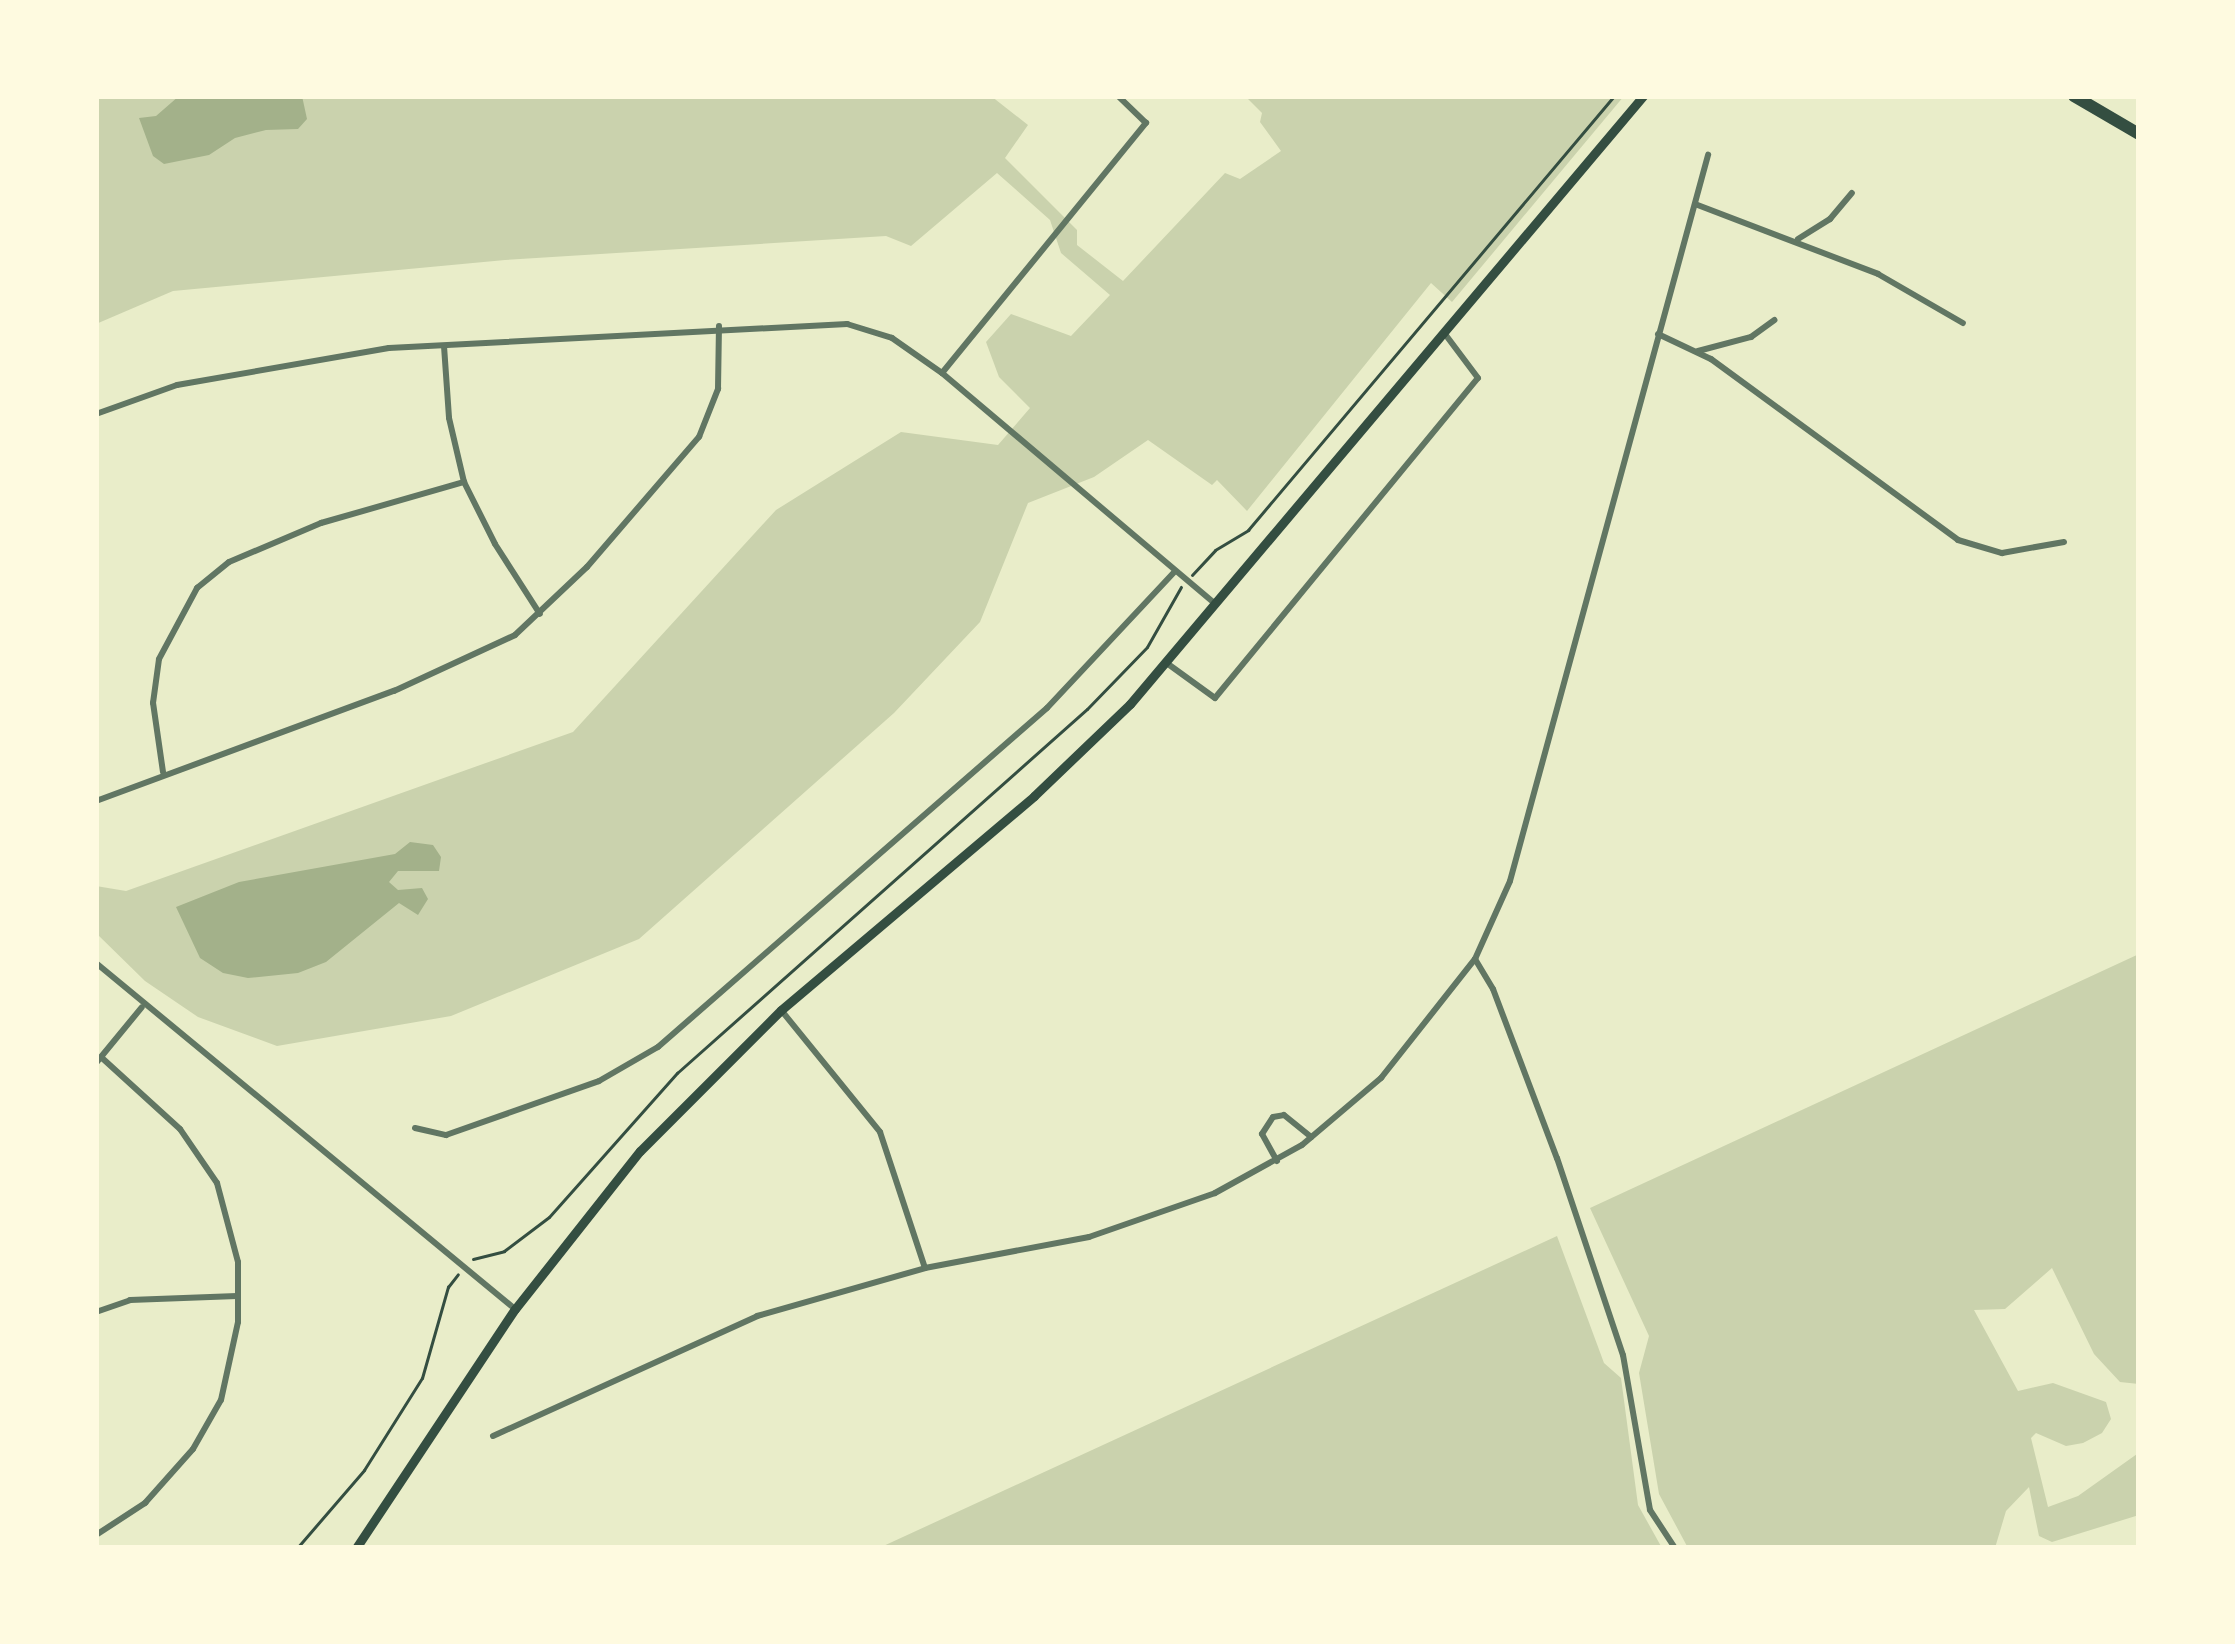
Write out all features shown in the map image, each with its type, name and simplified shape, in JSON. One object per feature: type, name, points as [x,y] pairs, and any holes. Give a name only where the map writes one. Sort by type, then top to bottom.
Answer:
[{"type":"highway","points":[[2074,96],[2139,134]]},
{"type":"main road","points":[[356,1548],[515,1309],[640,1151],[781,1010],[1034,796],[1168,664],[1643,96]]},
{"type":"street","points":[[942,373],[1146,123],[1118,96]]},
{"type":"street","points":[[493,1436],[757,1316],[925,1268],[1136,1224],[1277,1161],[1312,1138],[1394,1065],[1475,959],[1510,881],[1708,154]]},
{"type":"street","points":[[1798,239],[1830,219],[1852,193]]},
{"type":"street","points":[[1695,204],[1798,239],[1878,274],[1964,322]]},
{"type":"street","points":[[1698,351],[1751,337],[1774,320]]},
{"type":"street","points":[[96,414],[148,393],[365,352],[718,326],[847,324],[892,338],[942,373],[1218,607]]},
{"type":"street","points":[[96,801],[163,772],[266,742],[475,658],[540,614],[699,437],[718,388],[718,326]]},
{"type":"street","points":[[1168,664],[1215,698],[1478,378],[1444,334]]},
{"type":"street","points":[[1658,334],[1698,351],[1958,540],[2002,554],[2064,542]]},
{"type":"street","points":[[444,345],[449,418],[464,482],[495,544],[540,614]]},
{"type":"street","points":[[163,772],[154,704],[159,659],[197,588],[229,562],[321,524],[464,482]]},
{"type":"street","points":[[415,1128],[446,1135],[599,1081],[658,1047],[1047,708],[1175,571]]},
{"type":"street","points":[[1475,959],[1493,989],[1557,1158],[1623,1355],[1646,1497],[1675,1548]]},
{"type":"street","points":[[96,963],[142,1006],[515,1309]]},
{"type":"street","points":[[96,1535],[154,1495],[208,1424],[236,1350],[238,1262],[218,1183],[180,1129],[99,1060],[142,1006]]},
{"type":"street","points":[[781,1010],[880,1132],[925,1268]]},
{"type":"street","points":[[1277,1161],[1262,1134],[1273,1117],[1284,1115],[1312,1138]]},
{"type":"street","points":[[96,1312],[130,1300],[237,1297]]},
{"type":"path","points":[[1194,572],[1248,530],[1614,96]]},
{"type":"path","points":[[469,1262],[504,1251],[549,1217],[677,1073],[1087,709],[1147,647],[1178,590]]},
{"type":"path","points":[[297,1548],[364,1470],[422,1378],[454,1279]]},
{"type":"shaded area","points":[[96,96],[991,96],[1028,125],[1005,158],[1077,230],[1077,245],[1123,281],[1225,173],[1240,179],[1281,151],[1260,122],[1262,113],[1245,96],[1624,96],[1452,302],[1431,283],[1247,511],[1217,480],[1212,485],[1148,440],[1094,477],[1028,503],[980,622],[894,713],[639,939],[451,1016],[277,1046],[198,1017],[145,981],[96,933],[96,886],[126,891],[573,732],[776,510],[901,432],[998,445],[1030,408],[999,377],[986,342],[1011,314],[1071,336],[1110,295],[1061,253],[1050,220],[997,173],[911,246],[886,236],[505,260],[173,291],[96,324]]},
{"type":"shaded area","points":[[179,96],[302,96],[307,119],[298,129],[235,138],[209,155],[164,164],[153,156],[139,118],[156,116]]},
{"type":"shaded area","points":[[410,842],[433,845],[441,857],[439,871],[398,871],[389,882],[398,890],[422,888],[428,899],[418,915],[399,903],[326,962],[298,973],[248,978],[223,973],[200,958],[176,907],[239,882],[395,854]]},
{"type":"shaded area","points":[[2139,954],[2139,1384],[2120,1382],[2094,1354],[2052,1268],[2005,1309],[1974,1310],[2018,1391],[2053,1383],[2106,1402],[2111,1419],[2102,1433],[2083,1443],[2066,1446],[2036,1433],[2031,1438],[2048,1507],[2078,1496],[2137,1454],[2139,1515],[2052,1542],[2039,1536],[2029,1487],[2006,1511],[1995,1548],[1688,1548],[1659,1494],[1639,1373],[1649,1336],[1590,1208]]},
{"type":"shaded area","points":[[1557,1236],[1604,1363],[1621,1378],[1638,1505],[1662,1548],[879,1548]]}]
